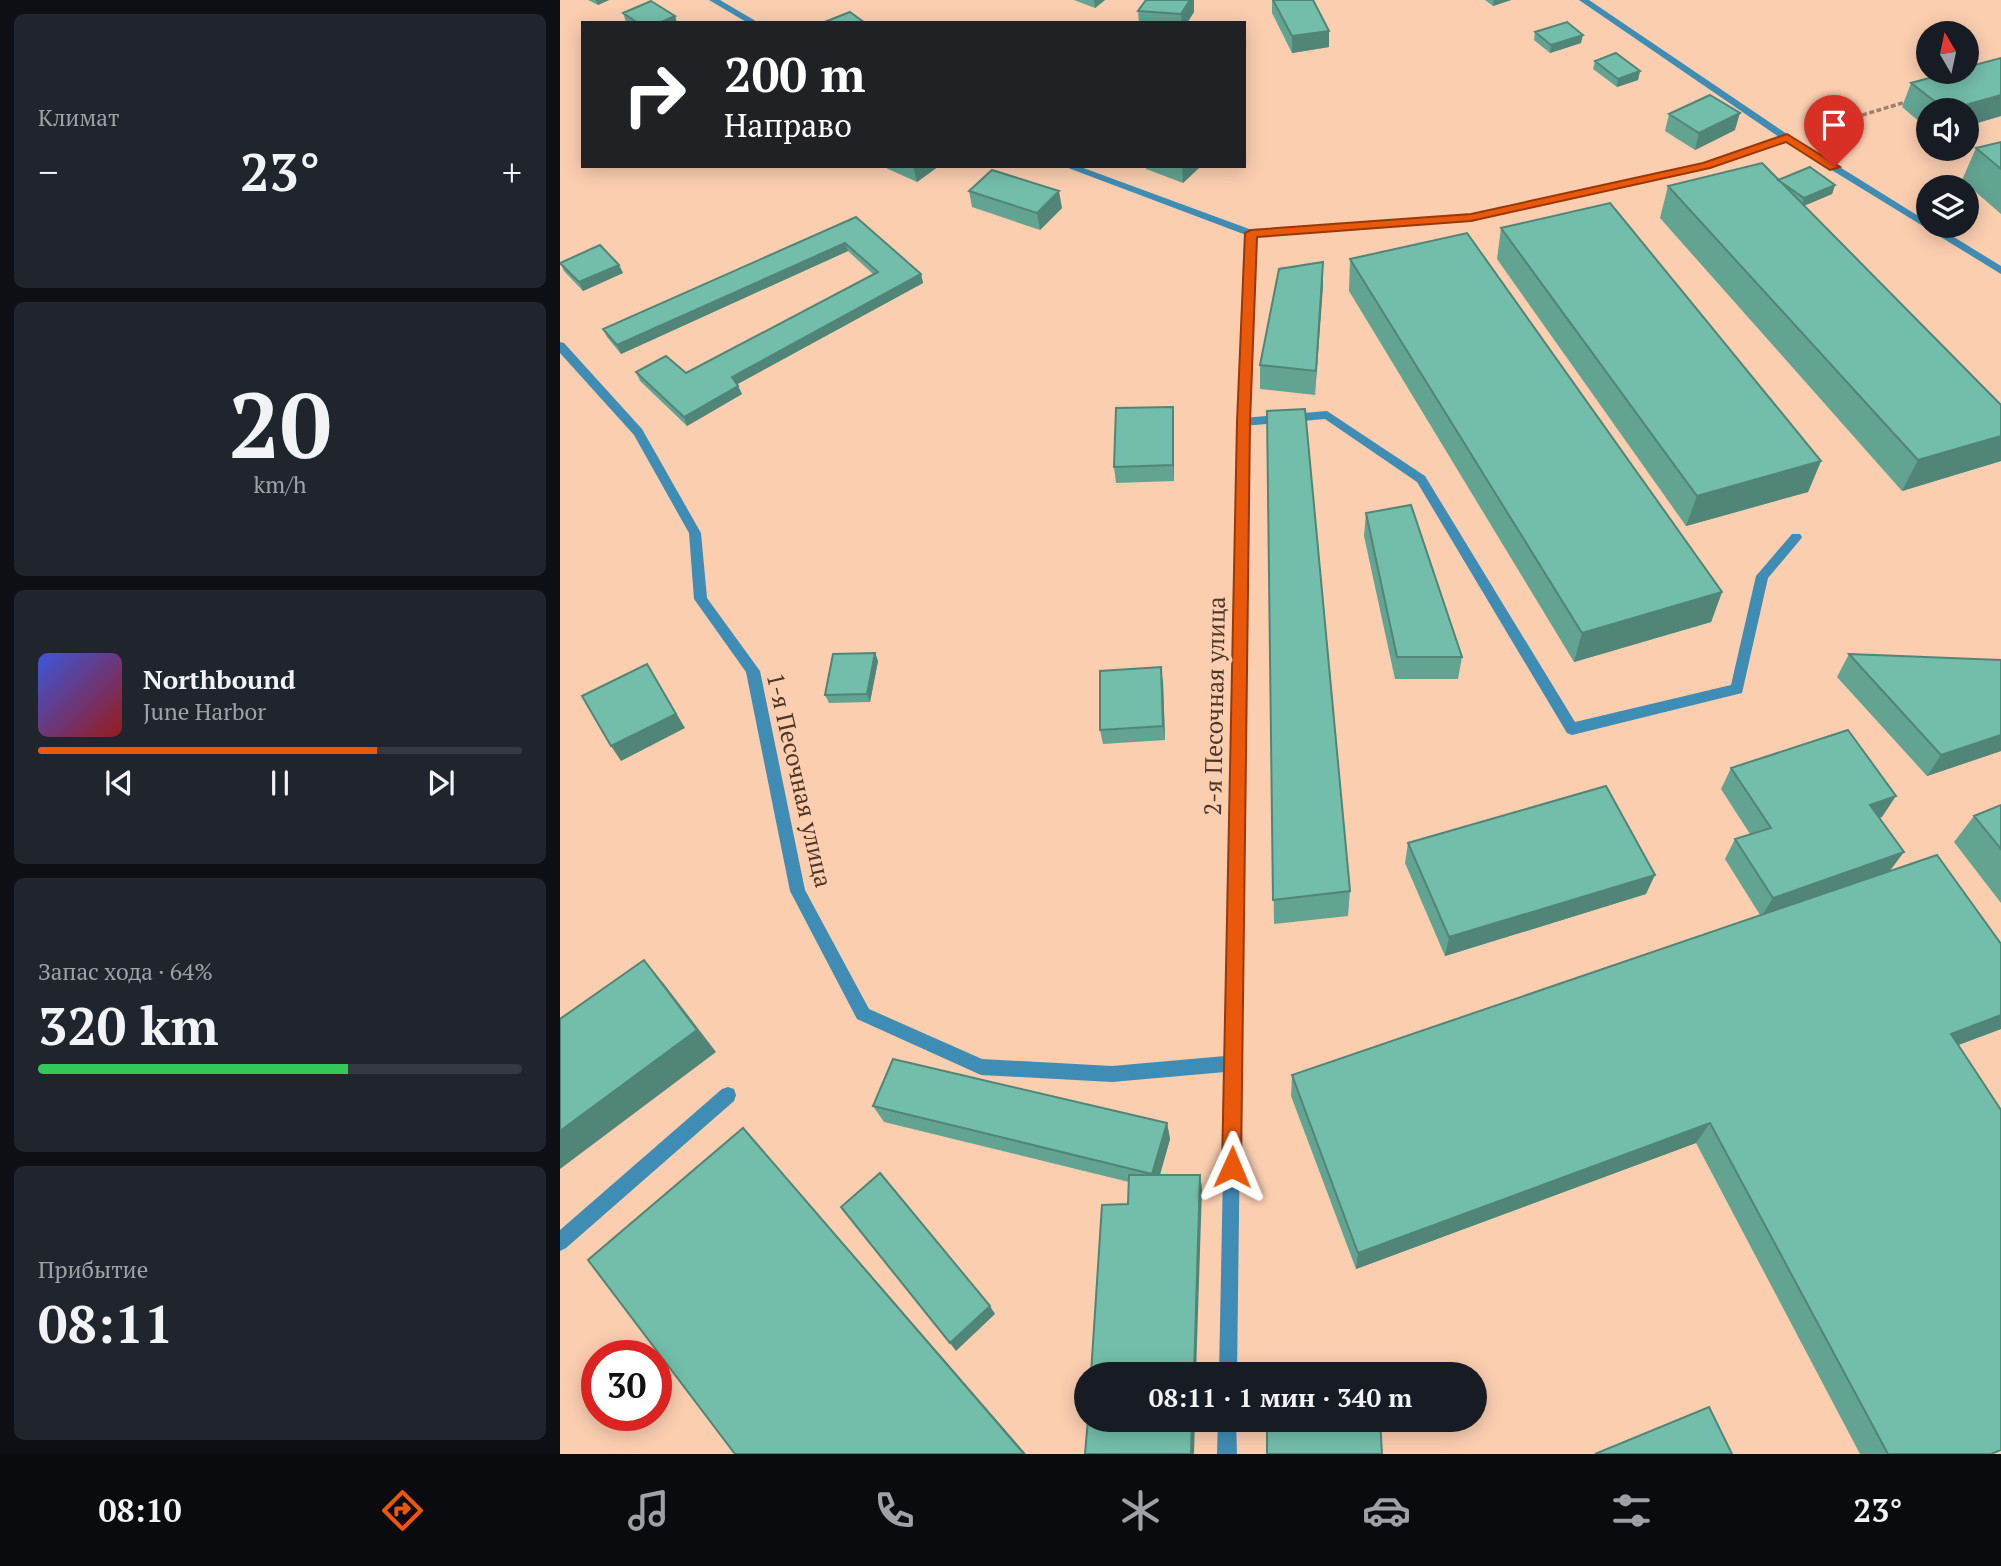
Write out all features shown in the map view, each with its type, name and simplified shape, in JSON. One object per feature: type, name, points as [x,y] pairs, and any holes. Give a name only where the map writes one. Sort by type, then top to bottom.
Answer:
[{"type":"street","points":[[713,0],[751,21]]},
{"type":"street","points":[[1583,0],[1787,138],[1916,218]]},
{"type":"street","points":[[1074,168],[1251,233],[1471,217],[1706,165],[1787,138]]},
{"type":"street","name":"2-я Песочная улица","points":[[1228,1362],[1243,422],[1251,233]]},
{"type":"street","points":[[1948,238],[2001,271]]},
{"type":"street","name":"1-я Песочная улица","points":[[561,350],[638,432],[695,533],[701,599],[753,671],[798,891],[863,1014],[981,1067],[1112,1074],[1233,1063]]},
{"type":"street","points":[[1243,422],[1328,415],[1421,480],[1572,729],[1737,689],[1762,576],[1796,537]]},
{"type":"street","points":[[560,1242],[728,1095]]},
{"type":"street","points":[[1227,1432],[1227,1454]]},
{"type":"path","points":[[1819,128],[1910,100]]},
{"type":"building","points":[[1146,0],[1190,0],[1181,14],[1138,11]]},
{"type":"building","points":[[1273,0],[1313,0],[1329,31],[1292,36]]},
{"type":"building","points":[[651,1],[675,16],[664,21],[635,21],[623,13]]},
{"type":"building","points":[[850,12],[862,21],[827,21]]},
{"type":"building","points":[[1567,22],[1583,35],[1551,45],[1535,32]]},
{"type":"building","points":[[1616,53],[1640,71],[1618,79],[1595,61]]},
{"type":"building","points":[[2001,58],[2001,95],[1979,101],[1979,98],[1930,98],[1911,83],[1979,84],[1979,64]]},
{"type":"building","points":[[1710,95],[1740,113],[1699,133],[1669,114]]},
{"type":"building","points":[[2001,142],[2001,169],[1979,151],[1979,147]]},
{"type":"building","points":[[1762,163],[2001,405],[2001,436],[1918,460],[1668,186]]},
{"type":"building","points":[[1810,167],[1835,185],[1804,198],[1778,180]]},
{"type":"building","points":[[992,170],[1059,191],[1037,213],[969,191]]},
{"type":"building","points":[[1610,203],[1821,461],[1697,496],[1501,228]]},
{"type":"building","points":[[856,217],[921,274],[732,377],[738,386],[684,417],[636,372],[666,356],[686,373],[878,272],[845,243],[617,345],[603,329]]},
{"type":"building","points":[[1467,233],[1722,592],[1582,633],[1350,259]]},
{"type":"building","points":[[600,245],[619,265],[579,282],[560,263]]},
{"type":"building","points":[[1323,262],[1316,371],[1260,365],[1279,269]]},
{"type":"building","points":[[1173,407],[1173,465],[1114,467],[1116,408]]},
{"type":"building","points":[[1305,409],[1350,891],[1273,900],[1267,411]]},
{"type":"building","points":[[1411,505],[1462,657],[1397,657],[1366,513]]},
{"type":"building","points":[[875,653],[867,694],[825,695],[833,654]]},
{"type":"building","points":[[1849,654],[2001,660],[2001,735],[1941,755]]},
{"type":"building","points":[[647,664],[676,714],[611,746],[582,696]]},
{"type":"building","points":[[1161,667],[1163,726],[1100,730],[1100,671]]},
{"type":"building","points":[[1848,730],[1896,796],[1870,805],[1904,852],[1773,898],[1735,839],[1771,828],[1731,768]]},
{"type":"building","points":[[1606,786],[1655,875],[1449,937],[1408,843]]},
{"type":"building","points":[[2001,805],[2001,849],[1974,816]]},
{"type":"building","points":[[1937,855],[2001,944],[2001,1015],[1951,1034],[2001,1110],[2001,1450],[1991,1454],[1888,1454],[1710,1123],[1358,1253],[1292,1075]]},
{"type":"building","points":[[644,960],[697,1030],[560,1131],[560,1019]]},
{"type":"building","points":[[893,1059],[1167,1123],[1152,1174],[873,1106]]},
{"type":"building","points":[[743,1128],[1024,1454],[735,1454],[672,1371],[672,1340],[649,1340],[588,1260]]},
{"type":"building","points":[[880,1173],[990,1306],[950,1343],[841,1207]]},
{"type":"building","points":[[1129,1175],[1200,1175],[1194,1362],[1092,1362],[1102,1205],[1128,1204]]},
{"type":"building","points":[[1709,1407],[1732,1454],[1595,1454]]},
{"type":"building","points":[[1087,1432],[1192,1432],[1191,1454],[1085,1454]]},
{"type":"building","points":[[1267,1432],[1381,1432],[1382,1454],[1267,1454]]},
{"type":"route","points":[[1232,1167],[1243,422],[1251,233],[1471,217],[1706,165],[1787,138],[1834,167]]}]
